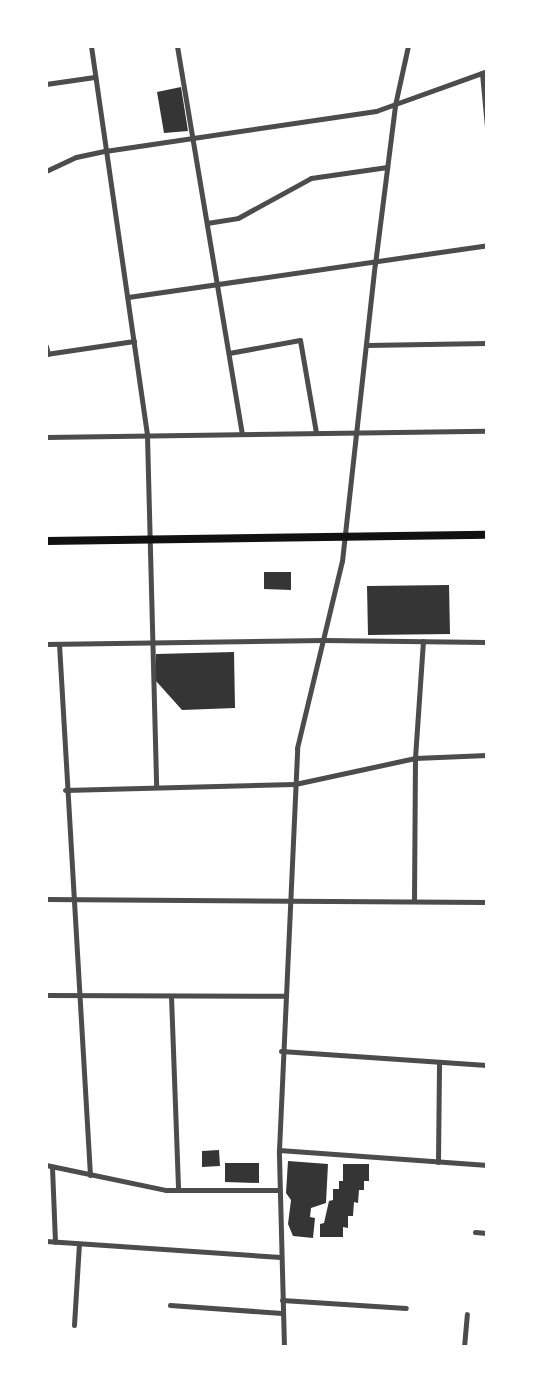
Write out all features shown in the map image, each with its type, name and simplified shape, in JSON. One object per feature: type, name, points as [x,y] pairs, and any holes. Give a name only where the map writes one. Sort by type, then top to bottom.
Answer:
[{"type":"main road","points":[[46,541],[487,535]]},
{"type":"street","points":[[91,46],[147,436],[150,641],[156,788]]},
{"type":"street","points":[[177,46],[242,434]]},
{"type":"street","points":[[284,1347],[280,1257],[279,1150],[281,1052],[295,784],[304,714],[324,640],[345,537],[387,168],[395,106],[408,46]]},
{"type":"street","points":[[46,171],[76,157],[105,151],[193,140],[376,111],[395,106],[485,72],[487,127]]},
{"type":"street","points":[[46,84],[95,77]]},
{"type":"street","points":[[207,223],[238,218],[311,178],[387,168]]},
{"type":"street","points":[[128,297],[375,264],[487,245]]},
{"type":"street","points":[[229,352],[300,340],[316,433]]},
{"type":"street","points":[[46,346],[47,354],[134,341]]},
{"type":"street","points":[[366,345],[487,343]]},
{"type":"street","points":[[46,437],[487,431]]},
{"type":"street","points":[[46,644],[150,641],[324,640],[487,642]]},
{"type":"street","points":[[414,901],[415,758],[423,641]]},
{"type":"street","points":[[59,644],[65,790],[75,900],[90,1175]]},
{"type":"street","points":[[65,790],[295,784],[415,758],[487,755]]},
{"type":"street","points":[[46,899],[487,902]]},
{"type":"street","points":[[46,995],[284,996]]},
{"type":"street","points":[[172,996],[178,1190]]},
{"type":"street","points":[[281,1052],[487,1065]]},
{"type":"street","points":[[438,1162],[439,1063]]},
{"type":"street","points":[[279,1150],[487,1165]]},
{"type":"street","points":[[55,1242],[49,1166],[178,1190],[279,1190]]},
{"type":"street","points":[[475,1232],[487,1232]]},
{"type":"street","points":[[46,1242],[280,1257]]},
{"type":"street","points":[[74,1325],[79,1244]]},
{"type":"street","points":[[282,1300],[406,1308]]},
{"type":"street","points":[[170,1305],[282,1313]]},
{"type":"street","points":[[464,1347],[467,1314]]},
{"type":"street","points":[[332,1347],[343,1347]]},
{"type":"building","points":[[181,87],[188,131],[164,133],[157,92]]},
{"type":"building","points":[[264,572],[291,572],[291,590],[264,589]]},
{"type":"building","points":[[449,585],[450,634],[368,635],[367,586]]},
{"type":"building","points":[[234,652],[235,708],[182,710],[156,681],[156,654]]},
{"type":"building","points":[[219,1150],[220,1166],[202,1167],[202,1151]]},
{"type":"building","points":[[288,1161],[328,1164],[326,1203],[311,1208],[310,1217],[315,1218],[313,1238],[293,1236],[288,1224],[291,1200],[286,1193]]},
{"type":"building","points":[[225,1163],[259,1163],[259,1183],[225,1182]]},
{"type":"building","points":[[343,1164],[369,1164],[369,1181],[364,1181],[364,1190],[359,1190],[358,1203],[354,1202],[353,1216],[348,1216],[348,1228],[343,1227],[343,1237],[320,1237],[320,1224],[324,1223],[329,1201],[333,1200],[333,1189],[339,1189],[339,1181],[343,1181]]}]
